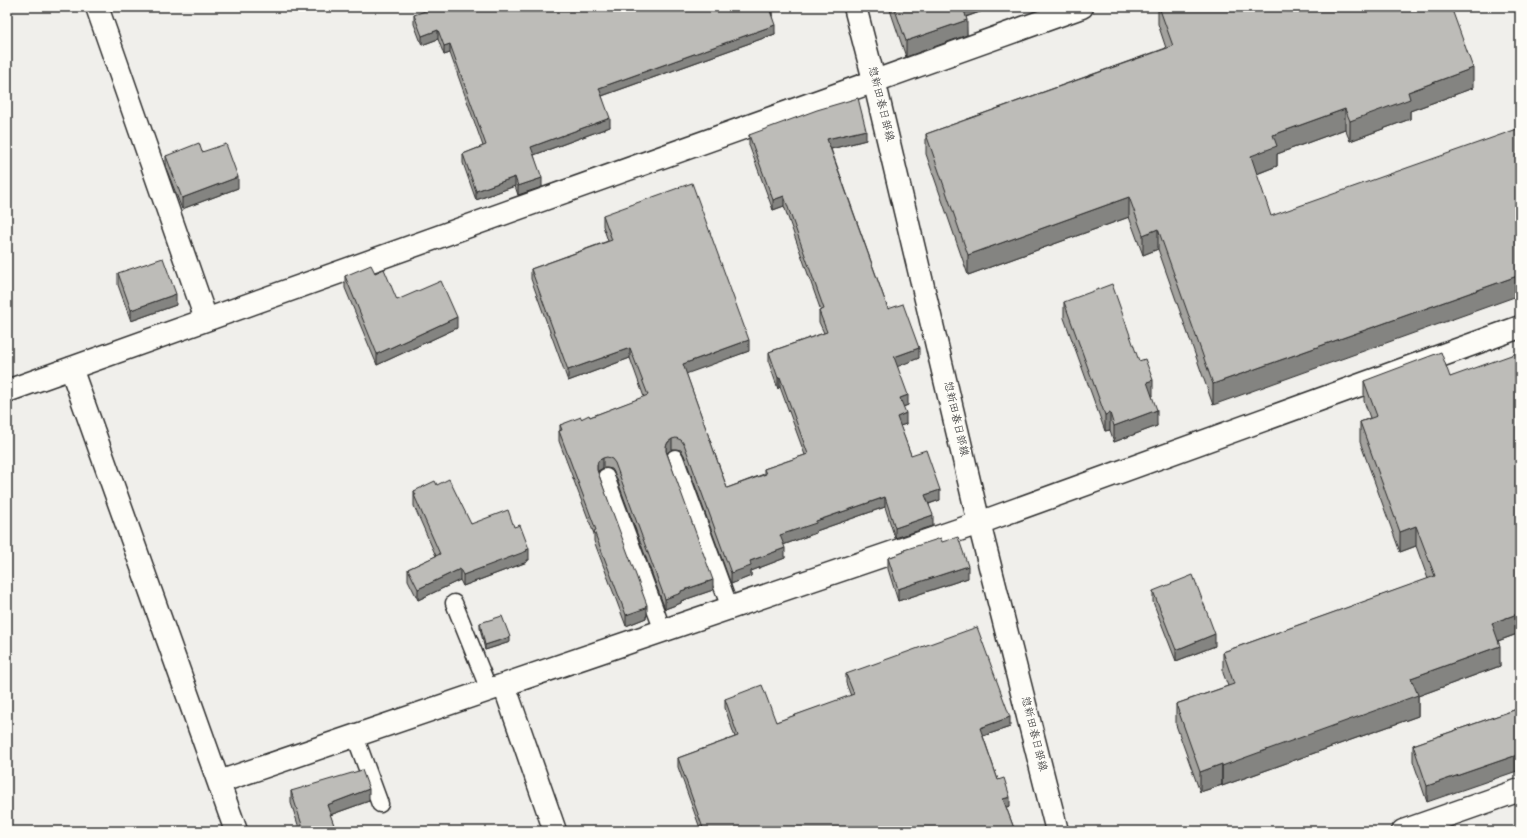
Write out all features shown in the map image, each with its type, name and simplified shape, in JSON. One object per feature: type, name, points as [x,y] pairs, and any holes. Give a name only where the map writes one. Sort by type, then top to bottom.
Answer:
[{"type":"street","points":[[97,7],[206,319]]},
{"type":"street","name":"惣新田春日部線","points":[[855,7],[874,80],[980,523],[1057,831]]},
{"type":"street","points":[[7,391],[874,80],[1082,7]]},
{"type":"street","points":[[219,782],[980,523],[1520,327]]},
{"type":"street","points":[[71,368],[236,831]]},
{"type":"street","points":[[497,688],[555,831]]},
{"type":"street","points":[[1403,831],[1520,790]]},
{"type":"lane","points":[[675,458],[730,608]]},
{"type":"lane","points":[[606,477],[663,631]]},
{"type":"lane","points":[[454,603],[497,688]]},
{"type":"lane","points":[[355,736],[380,804]]},
{"type":"building","points":[[436,7],[771,7],[769,8],[775,25],[599,88],[610,118],[531,147],[542,178],[518,186],[515,177],[476,191],[463,154],[486,145],[450,44],[444,46],[438,30],[422,36],[414,15]]},
{"type":"building","points":[[894,7],[963,7],[967,20],[906,41]]},
{"type":"building","points":[[1159,7],[1451,7],[1473,68],[1408,92],[1410,99],[1350,121],[1345,109],[1273,135],[1277,146],[1251,156],[1271,216],[1520,128],[1520,275],[1213,384],[1158,229],[1143,235],[1129,197],[968,255],[926,134],[1173,46]]},
{"type":"building","points":[[858,98],[866,130],[827,139],[888,309],[903,304],[919,348],[894,357],[908,395],[900,398],[906,413],[897,417],[911,455],[926,450],[940,490],[925,495],[933,515],[895,528],[885,497],[780,535],[785,548],[750,561],[751,566],[731,573],[684,444],[681,440],[676,438],[672,439],[666,446],[666,451],[713,580],[681,591],[681,593],[665,599],[615,463],[612,459],[607,457],[603,458],[598,461],[597,470],[647,605],[645,606],[646,608],[626,615],[594,531],[596,530],[559,431],[562,430],[560,425],[581,417],[581,419],[589,415],[590,417],[648,395],[630,348],[568,370],[531,269],[612,240],[603,215],[692,183],[749,340],[683,364],[727,488],[766,474],[764,469],[808,454],[780,377],[778,378],[769,352],[827,332],[819,311],[824,309],[784,196],[773,200],[749,135],[817,110]]},
{"type":"building","points":[[199,143],[202,152],[226,144],[238,177],[182,198],[166,156]]},
{"type":"building","points":[[163,258],[176,294],[131,310],[118,273]]},
{"type":"building","points":[[371,265],[375,273],[384,269],[397,300],[441,281],[457,317],[377,354],[345,276]]},
{"type":"building","points":[[1112,284],[1139,361],[1145,359],[1153,380],[1147,382],[1157,410],[1114,426],[1110,413],[1105,415],[1064,302]]},
{"type":"building","points":[[1441,352],[1450,377],[1517,353],[1520,361],[1520,613],[1492,623],[1500,646],[1411,678],[1418,695],[1222,766],[1222,764],[1200,772],[1176,704],[1234,684],[1223,652],[1435,576],[1416,526],[1400,532],[1360,422],[1377,416],[1364,381]]},
{"type":"building","points":[[449,479],[471,524],[508,510],[514,527],[520,525],[529,549],[463,575],[460,569],[418,589],[408,569],[440,554],[414,495],[416,495],[414,491],[435,481],[437,485]]},
{"type":"building","points":[[958,537],[968,566],[898,589],[888,558],[904,552],[904,550],[941,538],[942,542]]},
{"type":"building","points":[[1193,575],[1215,634],[1176,650],[1153,591]]},
{"type":"building","points":[[502,616],[510,637],[485,645],[480,623]]},
{"type":"building","points":[[977,627],[1010,717],[980,728],[998,780],[1004,778],[1010,797],[1003,799],[1015,831],[704,831],[678,758],[738,736],[725,699],[762,685],[776,722],[854,694],[846,674]]},
{"type":"building","points":[[1520,708],[1520,754],[1427,786],[1413,745]]},
{"type":"building","points":[[362,770],[369,789],[327,805],[336,831],[304,831],[291,791]]}]
